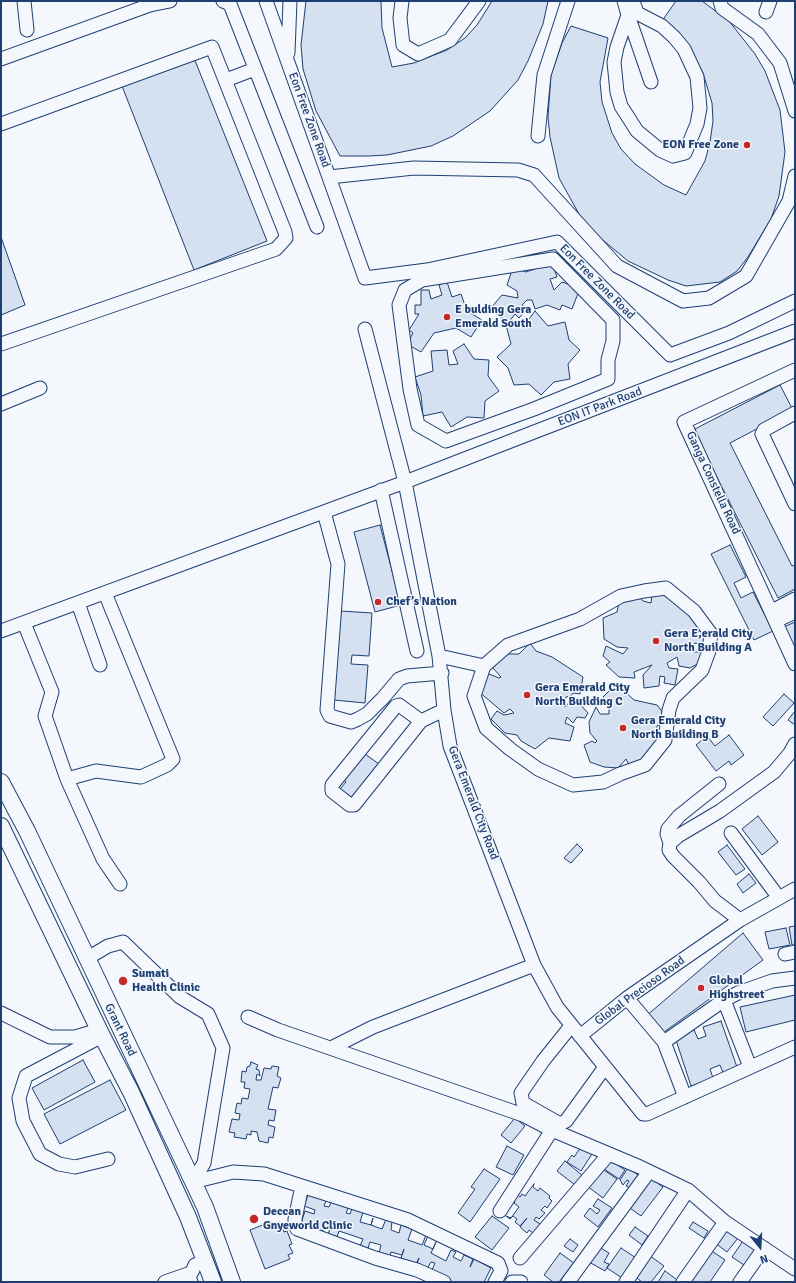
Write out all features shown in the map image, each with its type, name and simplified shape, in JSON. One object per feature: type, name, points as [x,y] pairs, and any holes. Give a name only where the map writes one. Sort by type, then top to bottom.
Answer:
[{"type":"main road","name":"Grant Road","points":[[1,782],[27,831],[86,959],[205,1207],[232,1282]]},
{"type":"main road","name":"Grant Road","points":[[1,828],[131,1092],[188,1217],[209,1272]]},
{"type":"street","points":[[24,1],[27,30]]},
{"type":"street","points":[[1,59],[150,5],[170,1]]},
{"type":"street","points":[[223,1],[230,4],[317,227]]},
{"type":"street","name":"Eon Free Zone Road","points":[[266,1],[365,278],[427,270],[557,242],[670,355],[730,333],[795,301]]},
{"type":"street","name":"Eon Free Zone Road","points":[[288,63],[290,1]]},
{"type":"street","points":[[402,1],[400,18],[403,45],[418,54],[450,40],[479,1]]},
{"type":"street","points":[[538,136],[544,75],[568,1]]},
{"type":"street","points":[[624,1],[633,10],[649,18],[674,37],[684,49],[697,77],[699,93],[697,124],[685,153],[673,156],[660,150],[637,131],[621,106],[614,77],[616,54],[633,10]]},
{"type":"street","points":[[720,1],[722,8],[758,34],[780,63],[795,111]]},
{"type":"street","points":[[633,10],[654,80]]},
{"type":"street","points":[[1,124],[212,47],[285,232],[286,238],[276,249],[1,344]]},
{"type":"street","points":[[226,80],[255,69]]},
{"type":"street","name":"Eon Free Zone Road","points":[[329,178],[414,168],[518,170],[534,175],[617,266],[683,301],[709,298],[746,276],[789,201],[795,176]]},
{"type":"street","points":[[553,259],[613,320],[613,341],[608,360],[608,379],[534,409],[446,440],[418,424],[410,389],[399,305],[405,290],[422,280],[553,259]]},
{"type":"street","name":"Gera Emerald City Road","points":[[365,329],[405,482],[442,673],[444,710],[450,746],[534,965],[557,1007],[580,1036]]},
{"type":"street","name":"EON IT Park Road","points":[[1,631],[405,482],[795,331]]},
{"type":"street","name":"Ganga Constella Road","points":[[795,370],[684,422],[795,664]]},
{"type":"street","points":[[1,404],[40,388]]},
{"type":"street","points":[[534,409],[544,428]]},
{"type":"street","points":[[795,413],[764,430],[762,434],[795,504]]},
{"type":"street","points":[[381,490],[404,612],[417,651]]},
{"type":"street","points":[[324,512],[338,564],[327,710],[330,716],[351,722],[358,720],[367,714],[399,679],[407,676],[442,673]]},
{"type":"street","points":[[666,588],[694,611],[711,634],[709,651],[702,670],[673,698],[669,710],[665,740],[645,765],[602,782],[573,785],[538,769],[510,749],[486,728],[474,696],[484,666],[508,645],[580,620],[621,596],[644,591],[666,588]]},
{"type":"street","points":[[67,779],[96,771],[141,776],[167,765],[173,760],[105,593]]},
{"type":"street","points":[[774,616],[795,599]]},
{"type":"street","points":[[78,603],[100,665]]},
{"type":"street","points":[[404,612],[429,604]]},
{"type":"street","points":[[774,616],[795,612]]},
{"type":"street","points":[[24,623],[52,692],[45,716],[67,779],[103,859],[120,884]]},
{"type":"street","points":[[439,656],[484,666]]},
{"type":"street","points":[[421,721],[396,706],[332,785],[332,791],[350,805],[354,805],[421,721],[444,710]]},
{"type":"street","points":[[670,844],[678,836],[720,811],[774,772],[790,753],[795,744]]},
{"type":"street","points":[[719,784],[679,816],[668,829],[667,834],[670,844],[669,850],[715,901],[740,920]]},
{"type":"street","points":[[731,833],[779,898]]},
{"type":"street","name":"Global Precioso Road","points":[[580,1036],[628,998],[740,920],[795,889]]},
{"type":"street","points":[[86,959],[108,946],[122,942],[180,997],[208,1014],[223,1048],[204,1163],[193,1182]]},
{"type":"street","points":[[332,1048],[374,1027],[534,965]]},
{"type":"street","points":[[664,1042],[724,1000],[738,993],[772,981],[795,978]]},
{"type":"street","points":[[628,998],[664,1042],[685,1097]]},
{"type":"street","points":[[724,1000],[750,1067]]},
{"type":"street","points":[[1,1014],[50,1037],[74,1037],[101,1033]]},
{"type":"street","points":[[248,1017],[278,1030],[523,1115],[552,1130],[608,1155],[640,1167],[688,1190],[725,1222],[795,1269]]},
{"type":"street","points":[[571,1026],[543,1061],[521,1093],[523,1103],[560,1124],[566,1121],[605,1067]]},
{"type":"street","points":[[101,1033],[26,1076],[19,1098],[23,1121],[40,1154],[59,1164],[75,1167],[108,1160]]},
{"type":"street","points":[[580,1036],[643,1114],[685,1097],[795,1047]]},
{"type":"street","points":[[500,1211],[552,1130]]},
{"type":"street","points":[[520,1258],[608,1155]]},
{"type":"street","points":[[193,1182],[233,1172],[264,1174],[408,1220],[491,1260],[500,1266],[501,1270],[495,1282]]},
{"type":"street","points":[[568,1282],[648,1172]]},
{"type":"street","points":[[302,1186],[295,1219],[297,1229],[375,1258],[417,1270],[444,1282]]},
{"type":"street","points":[[626,1282],[688,1190]]},
{"type":"street","points":[[683,1282],[725,1222]]},
{"type":"street","points":[[740,1282],[764,1248]]},
{"type":"street","points":[[165,1282],[190,1276],[198,1276],[209,1272]]},
{"type":"street","points":[[512,1282],[521,1282]]},
{"type":"building","points":[[306,1],[381,1],[382,28],[392,67],[414,63],[447,50],[465,38],[477,25],[492,1],[548,1],[543,24],[528,61],[518,80],[490,111],[453,136],[431,146],[387,155],[340,156],[316,111],[303,69],[301,45]]},
{"type":"building","name":"EON Free Zone","points":[[676,1],[702,1],[729,21],[755,54],[765,71],[780,110],[785,152],[779,196],[771,219],[748,257],[737,271],[720,282],[686,286],[668,280],[628,261],[592,231],[579,214],[559,178],[550,137],[548,117],[551,75],[562,43],[571,26],[608,38],[600,82],[602,102],[612,133],[621,149],[635,164],[664,185],[686,195],[705,161],[713,121],[712,103],[703,73],[693,55],[662,21]]},
{"type":"building","points":[[194,58],[267,241],[194,270],[122,86]]},
{"type":"building","points":[[1,237],[25,305],[1,315]]},
{"type":"building","points":[[552,263],[557,277],[550,279],[554,290],[562,282],[580,288],[572,309],[562,305],[560,310],[547,305],[535,309],[532,300],[527,300],[522,305],[527,309],[519,318],[515,314],[508,323],[490,309],[502,295],[518,298],[517,291],[507,285],[513,267],[526,272]]},
{"type":"building","name":"E bulding Gera Emerald South","points":[[447,282],[452,297],[461,294],[467,311],[482,320],[471,337],[456,328],[434,333],[421,352],[407,344],[413,333],[409,330],[419,314],[415,314],[415,305],[421,305],[421,290],[429,290],[431,299],[442,295],[439,285]]},
{"type":"building","points":[[535,311],[548,326],[565,322],[569,340],[580,350],[568,364],[570,379],[554,382],[541,395],[529,384],[514,385],[508,368],[497,357],[511,344],[506,325],[523,327]]},
{"type":"building","points":[[464,344],[474,359],[489,360],[488,376],[499,391],[485,401],[484,418],[467,417],[451,427],[442,412],[423,416],[421,395],[415,377],[433,371],[431,351],[447,350],[449,365],[458,364],[453,351]]},
{"type":"building","points":[[780,385],[793,410],[730,443],[792,566],[795,565],[795,589],[778,598],[693,430]]},
{"type":"building","points":[[380,525],[401,605],[375,612],[354,532]]},
{"type":"building","points":[[730,545],[746,577],[734,583],[741,598],[753,592],[773,631],[754,640],[711,554]]},
{"type":"building","name":"Gera E,erald City North Building A","points":[[636,593],[643,601],[651,603],[652,595],[663,594],[675,599],[704,627],[696,634],[707,636],[702,644],[695,643],[691,647],[694,652],[703,652],[701,662],[690,668],[679,666],[677,657],[667,663],[669,668],[678,669],[675,685],[664,683],[665,677],[660,676],[659,686],[644,688],[643,675],[652,665],[634,672],[635,678],[619,677],[606,665],[610,662],[603,656],[606,646],[623,654],[628,648],[617,647],[604,639],[603,618],[617,612],[620,597]]},
{"type":"building","points":[[341,611],[372,613],[369,656],[352,655],[351,664],[368,665],[365,703],[334,700]]},
{"type":"building","points":[[795,622],[795,651],[784,627]]},
{"type":"building","name":"Gera Emerald City North Building C","points":[[530,643],[536,651],[552,657],[583,677],[580,694],[573,693],[571,696],[566,697],[564,701],[558,701],[565,707],[572,699],[577,701],[588,713],[585,718],[577,717],[573,723],[567,717],[565,723],[574,727],[570,741],[549,738],[535,749],[521,741],[517,735],[505,733],[491,719],[497,711],[504,715],[514,713],[510,709],[504,713],[478,691],[483,681],[489,674],[499,678],[501,677],[493,668],[504,654],[519,654]]},
{"type":"building","name":"Gera Emerald City North Building B","points":[[618,685],[634,700],[657,705],[664,714],[662,724],[657,726],[655,731],[658,735],[658,743],[642,763],[630,767],[626,759],[618,768],[604,767],[590,762],[584,745],[592,741],[595,743],[597,741],[590,733],[589,722],[596,707],[600,714],[609,714],[609,708],[603,697]]},
{"type":"building","points":[[784,694],[794,703],[773,726],[763,717]]},
{"type":"building","points":[[795,711],[795,725],[788,720]]},
{"type":"building","points":[[729,735],[744,755],[731,765],[729,761],[716,771],[696,745],[707,736],[715,746]]},
{"type":"building","points":[[365,754],[379,764],[354,799],[340,789],[346,782],[341,778],[356,758],[360,761]]},
{"type":"building","points":[[758,816],[778,842],[762,855],[742,829]]},
{"type":"building","points":[[577,844],[583,850],[571,863],[564,858]]},
{"type":"building","points":[[727,845],[745,869],[736,875],[718,852]]},
{"type":"building","points":[[749,874],[756,883],[743,893],[737,884]]},
{"type":"building","points":[[795,926],[795,945],[792,945],[789,927]]},
{"type":"building","points":[[786,928],[790,945],[769,949],[765,932]]},
{"type":"building","name":"Global Highstreet","points":[[743,933],[763,960],[660,1035],[645,1017]]},
{"type":"building","points":[[795,995],[795,1020],[746,1032],[740,1007]]},
{"type":"building","points":[[721,1021],[738,1070],[724,1075],[720,1065],[710,1069],[713,1078],[691,1086],[675,1037],[694,1030],[698,1039],[706,1036],[703,1027]]},
{"type":"building","points":[[83,1060],[95,1082],[44,1110],[32,1088]]},
{"type":"building","points":[[251,1062],[258,1065],[256,1069],[259,1070],[260,1076],[257,1074],[256,1080],[261,1080],[264,1068],[271,1069],[272,1066],[279,1067],[277,1076],[281,1078],[278,1088],[273,1087],[268,1109],[276,1110],[274,1121],[269,1120],[268,1125],[275,1127],[273,1138],[269,1137],[268,1143],[259,1141],[257,1132],[251,1131],[251,1135],[247,1134],[246,1139],[234,1137],[235,1133],[229,1132],[232,1119],[239,1120],[240,1114],[235,1113],[237,1103],[241,1104],[242,1098],[248,1099],[250,1089],[244,1088],[245,1082],[241,1082],[242,1071],[246,1072],[247,1067],[250,1066]]},
{"type":"building","points":[[110,1080],[126,1110],[60,1144],[44,1114]]},
{"type":"building","points":[[515,1118],[525,1126],[511,1143],[501,1135]]},
{"type":"building","points":[[507,1146],[524,1155],[513,1175],[496,1167]]},
{"type":"building","points":[[581,1147],[592,1154],[581,1171],[567,1162],[572,1155],[574,1157]]},
{"type":"building","points":[[607,1158],[625,1170],[619,1179],[601,1167]]},
{"type":"building","points":[[565,1161],[583,1176],[575,1185],[557,1171]]},
{"type":"building","points":[[601,1168],[617,1179],[603,1198],[587,1186]]},
{"type":"building","points":[[628,1168],[638,1175],[630,1188],[626,1186],[629,1181],[627,1180],[623,1185],[620,1180]]},
{"type":"building","points":[[484,1169],[500,1179],[470,1222],[458,1213],[475,1189],[471,1187]]},
{"type":"building","points":[[649,1177],[663,1187],[641,1216],[627,1206]]},
{"type":"building","points":[[534,1184],[533,1187],[538,1191],[540,1188],[550,1196],[549,1198],[552,1201],[547,1208],[545,1206],[541,1210],[545,1213],[539,1219],[536,1217],[534,1220],[540,1224],[533,1233],[529,1230],[527,1233],[520,1227],[527,1218],[520,1226],[515,1222],[517,1219],[513,1216],[511,1218],[519,1207],[513,1200],[518,1195],[520,1197],[522,1194],[525,1196]]},
{"type":"building","points":[[310,1190],[328,1196],[324,1206],[329,1207],[332,1200],[349,1206],[346,1213],[350,1214],[353,1206],[364,1209],[360,1222],[382,1229],[386,1219],[392,1221],[391,1230],[399,1233],[401,1225],[412,1229],[408,1240],[422,1245],[426,1235],[428,1236],[424,1245],[433,1249],[431,1253],[446,1261],[451,1250],[456,1252],[453,1257],[461,1261],[464,1255],[473,1259],[470,1267],[474,1259],[491,1268],[484,1282],[452,1282],[431,1272],[435,1263],[431,1262],[427,1269],[417,1264],[419,1258],[416,1264],[401,1258],[402,1255],[391,1252],[390,1256],[379,1253],[381,1245],[370,1242],[368,1248],[360,1246],[363,1239],[339,1231],[337,1237],[328,1234],[330,1229],[324,1228],[322,1232],[313,1229],[315,1224],[311,1223],[309,1228],[300,1226],[305,1211],[314,1214],[315,1210],[304,1206]]},
{"type":"building","points":[[598,1199],[612,1208],[598,1227],[584,1216],[590,1208],[597,1214],[600,1210],[593,1206]]},
{"type":"building","points":[[492,1216],[509,1228],[492,1250],[475,1237]]},
{"type":"building","points":[[270,1222],[271,1226],[280,1222],[284,1232],[287,1231],[292,1244],[289,1245],[293,1253],[288,1255],[290,1259],[265,1269],[250,1230]]},
{"type":"building","points":[[693,1222],[708,1231],[704,1238],[689,1228]]},
{"type":"building","points":[[635,1227],[648,1236],[642,1245],[629,1235]]},
{"type":"building","points":[[725,1228],[738,1238],[727,1252],[714,1242]]},
{"type":"building","points":[[745,1238],[760,1249],[747,1267],[732,1257]]},
{"type":"building","points":[[570,1239],[578,1245],[573,1252],[564,1246]]},
{"type":"building","points":[[599,1247],[609,1253],[604,1262],[609,1264],[605,1271],[589,1262]]},
{"type":"building","points":[[621,1248],[636,1258],[622,1278],[607,1268]]},
{"type":"building","points":[[709,1249],[725,1260],[710,1282],[686,1282]]},
{"type":"building","points":[[560,1253],[574,1263],[559,1282],[553,1282],[544,1275]]},
{"type":"building","points":[[649,1255],[664,1266],[651,1282],[642,1282],[633,1275]]},
{"type":"building","points":[[665,1271],[680,1282],[658,1282]]},
{"type":"place","name":"EON Free Zone","points":[[747,145]]},
{"type":"place","name":"E bulding Gera Emerald South","points":[[447,317]]},
{"type":"place","name":"Chef’s Nation","points":[[378,602]]},
{"type":"place","name":"Gera E,erald City North Building A","points":[[656,641]]},
{"type":"place","name":"Gera Emerald City North Building C","points":[[527,695]]},
{"type":"place","name":"Gera Emerald City North Building B","points":[[623,728]]},
{"type":"place","name":"Sumati Health Clinic","points":[[123,981]]},
{"type":"place","name":"Global Highstreet","points":[[701,988]]},
{"type":"place","name":"Deccan Gnyeworld Clinic","points":[[254,1219]]}]
